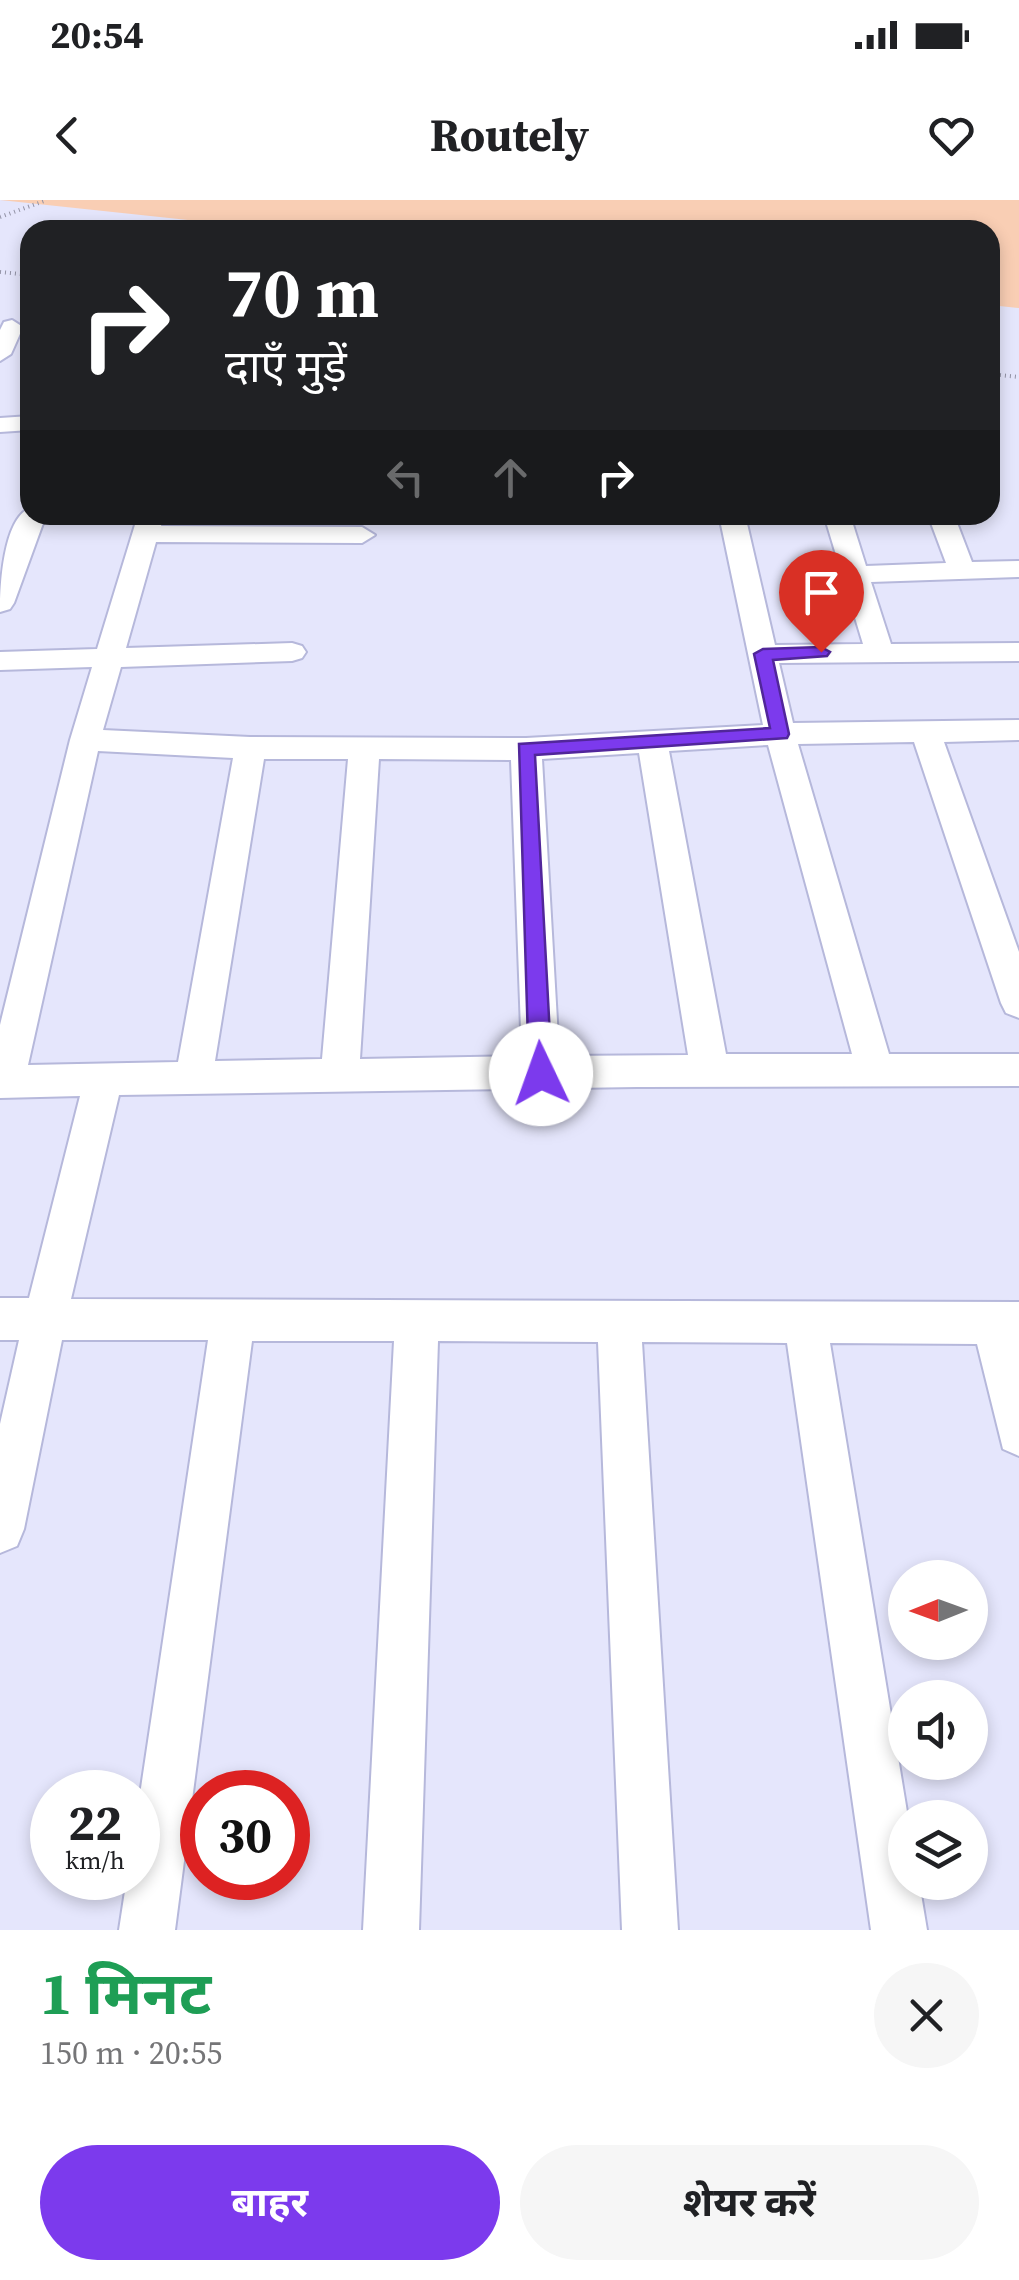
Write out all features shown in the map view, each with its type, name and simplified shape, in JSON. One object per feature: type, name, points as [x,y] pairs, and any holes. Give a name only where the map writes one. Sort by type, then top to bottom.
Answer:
[{"type":"street","points":[[0,354],[12,327]]},
{"type":"street","points":[[0,603],[29,525]]},
{"type":"street","points":[[149,525],[85,740],[2,1082],[193,1080],[340,1073],[1019,1070]]},
{"type":"street","points":[[167,525],[362,536]]},
{"type":"street","points":[[734,525],[780,734],[875,1069]]},
{"type":"street","points":[[840,525],[879,651]]},
{"type":"street","points":[[945,525],[961,568]]},
{"type":"street","points":[[857,574],[1019,569]]},
{"type":"street","points":[[0,661],[292,652]]},
{"type":"street","points":[[763,654],[1019,652]]},
{"type":"street","points":[[85,740],[250,748],[526,749],[780,734],[1019,730]]},
{"type":"street","points":[[925,731],[1019,1003]]},
{"type":"street","points":[[652,742],[710,1071]]},
{"type":"street","points":[[340,1073],[364,747]]},
{"type":"street","points":[[193,1080],[250,748]]},
{"type":"street","points":[[526,749],[541,1074]]},
{"type":"street","points":[[0,1529],[45,1319],[103,1082]]},
{"type":"street","points":[[0,1319],[1007,1323],[1019,1433]]},
{"type":"street","points":[[147,1930],[233,1320]]},
{"type":"street","points":[[391,1930],[417,1320]]},
{"type":"street","points":[[619,1320],[650,1930]]},
{"type":"street","points":[[805,1321],[899,1930]]},
{"type":"path","points":[[0,217],[46,200]]},
{"type":"shaded area","points":[[0,200],[1019,200],[1019,308],[1000,306],[1000,220],[188,220]]},
{"type":"route","points":[[541,1074],[526,749],[780,734],[763,654],[821,652]]}]
